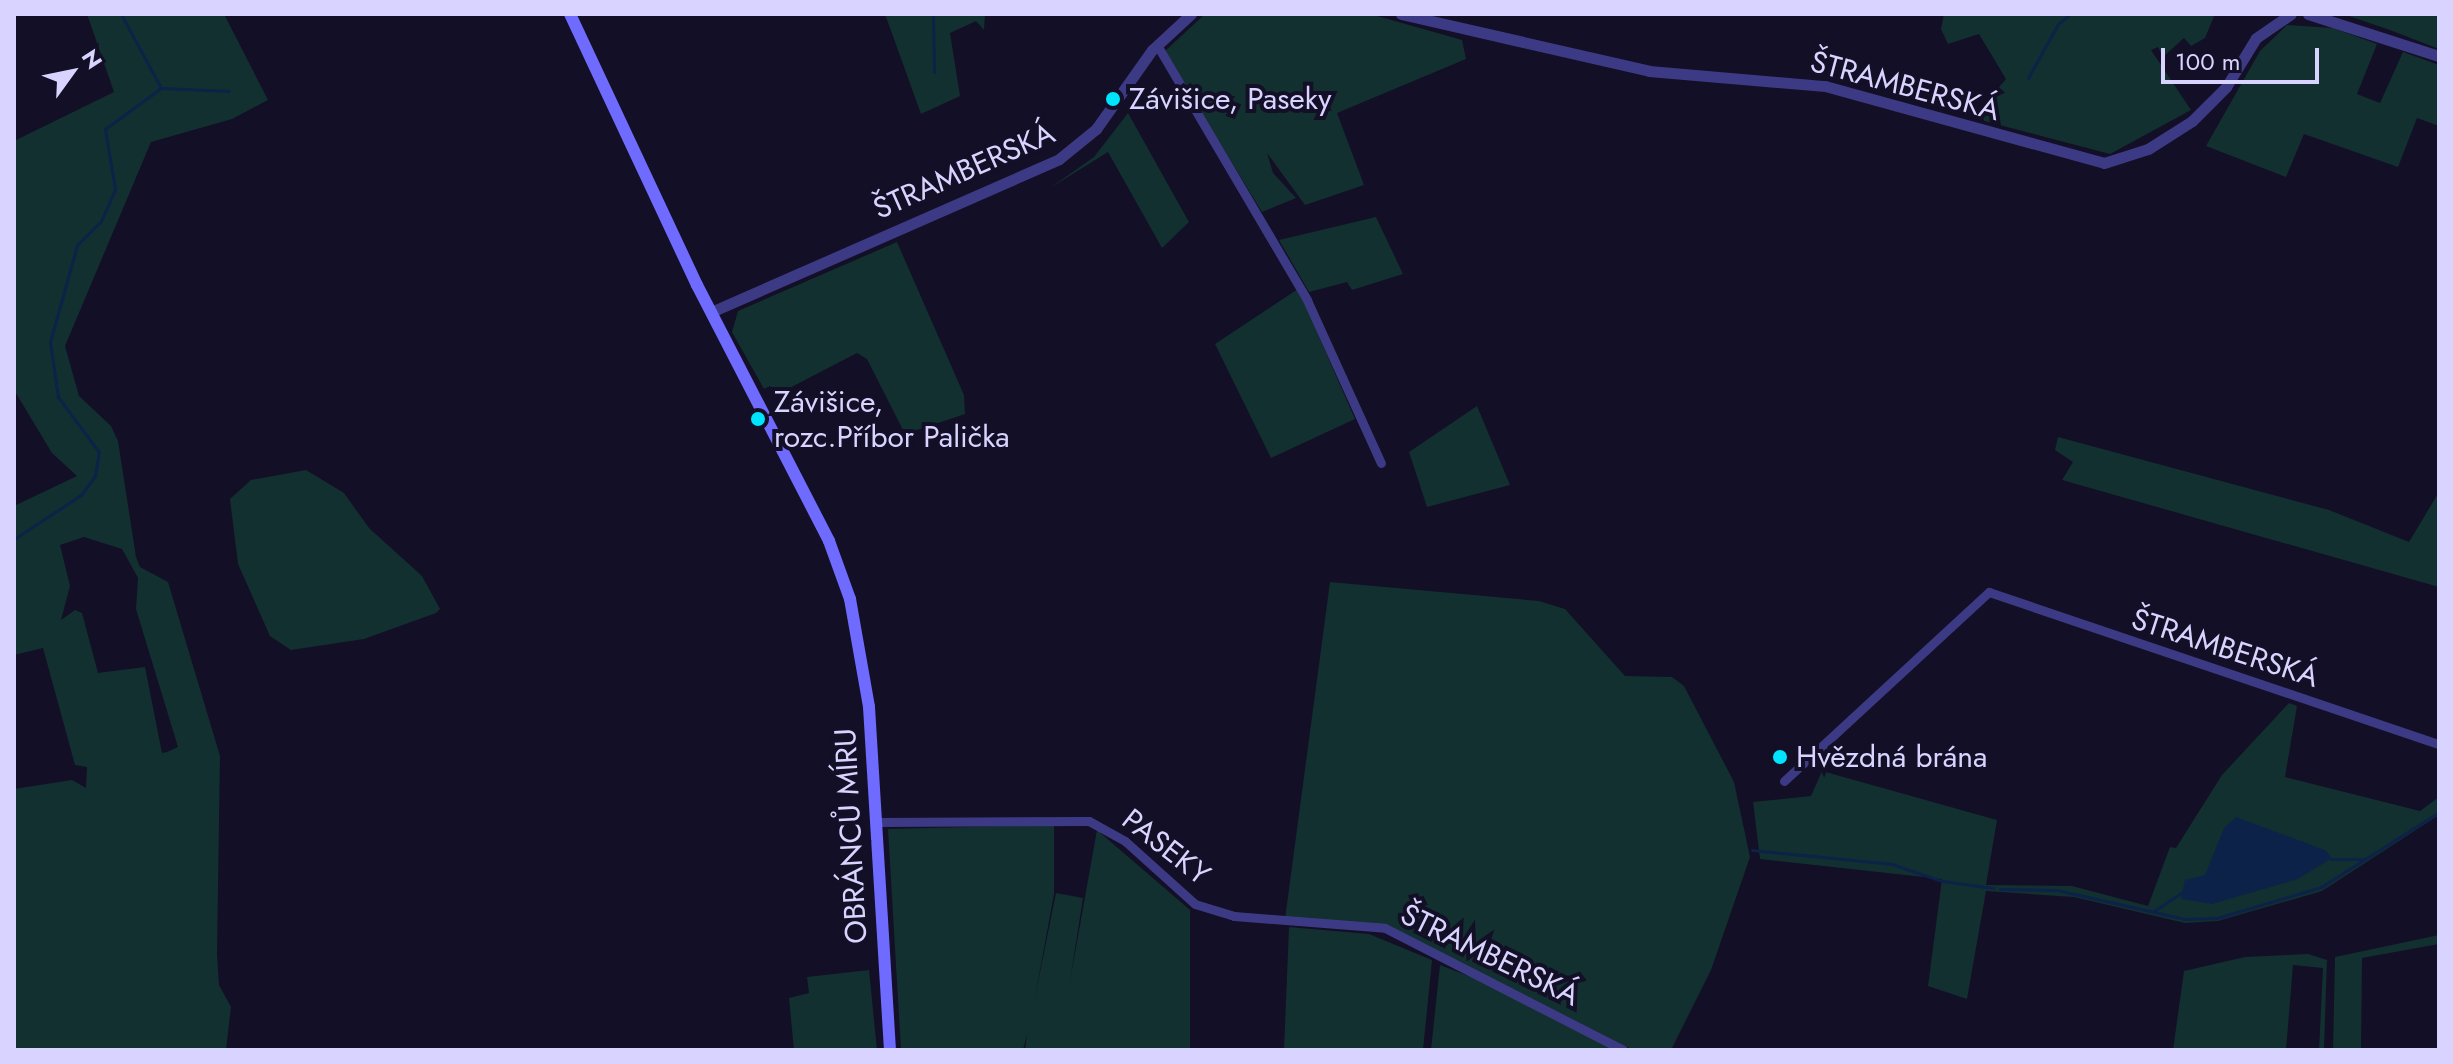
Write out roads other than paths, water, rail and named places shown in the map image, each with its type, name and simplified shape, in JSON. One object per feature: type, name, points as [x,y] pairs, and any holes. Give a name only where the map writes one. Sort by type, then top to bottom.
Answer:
[{"type":"main road","name":"OBRÁNCŮ MÍRU","points":[[570,14],[711,312],[829,541],[856,619],[876,822],[890,1050]]},
{"type":"street","name":"ŠTRAMBERSKÁ","points":[[711,312],[1059,159],[1096,129],[1157,45],[1191,14]]},
{"type":"street","name":"ŠTRAMBERSKÁ","points":[[1401,14],[1649,71],[1825,86],[2104,163],[2148,149],[2192,121],[2226,87],[2256,38],[2291,14]]},
{"type":"street","points":[[2308,14],[2439,56]]},
{"type":"street","points":[[1157,45],[1307,300],[1381,463]]},
{"type":"street","name":"ŠTRAMBERSKÁ","points":[[1784,781],[1989,592],[2439,744]]},
{"type":"street","name":"PASEKY","points":[[876,822],[1089,821],[1125,841],[1195,904],[1282,922]]},
{"type":"street","name":"ŠTRAMBERSKÁ","points":[[1282,922],[1385,928],[1623,1050]]},
{"type":"water","points":[[2236,817],[2325,850],[2332,858],[2298,879],[2212,904],[2181,899],[2185,880],[2205,875],[2224,828]]},
{"type":"waterway","points":[[14,539],[81,495],[95,476],[99,452],[58,397],[50,342],[77,245],[101,221],[115,189],[105,129],[161,88],[121,14]]},
{"type":"waterway","points":[[933,14],[934,72]]},
{"type":"waterway","points":[[2028,78],[2058,24],[2070,14]]},
{"type":"waterway","points":[[161,88],[229,91]]},
{"type":"waterway","points":[[2000,889],[2057,890],[2185,919],[2217,918],[2321,887],[2439,812]]},
{"type":"waterway","points":[[1752,850],[1892,864],[1942,881],[1994,888]]},
{"type":"waterway","points":[[2331,859],[2364,859]]},
{"type":"waterway","points":[[2154,911],[2187,889]]},
{"type":"place","name":"Závišice, Paseky","points":[[1113,99]]},
{"type":"place","name":"Závišice, rozc.Příbor Palička","points":[[758,419]]},
{"type":"place","name":"Hvězdná brána","points":[[1780,757]]}]
